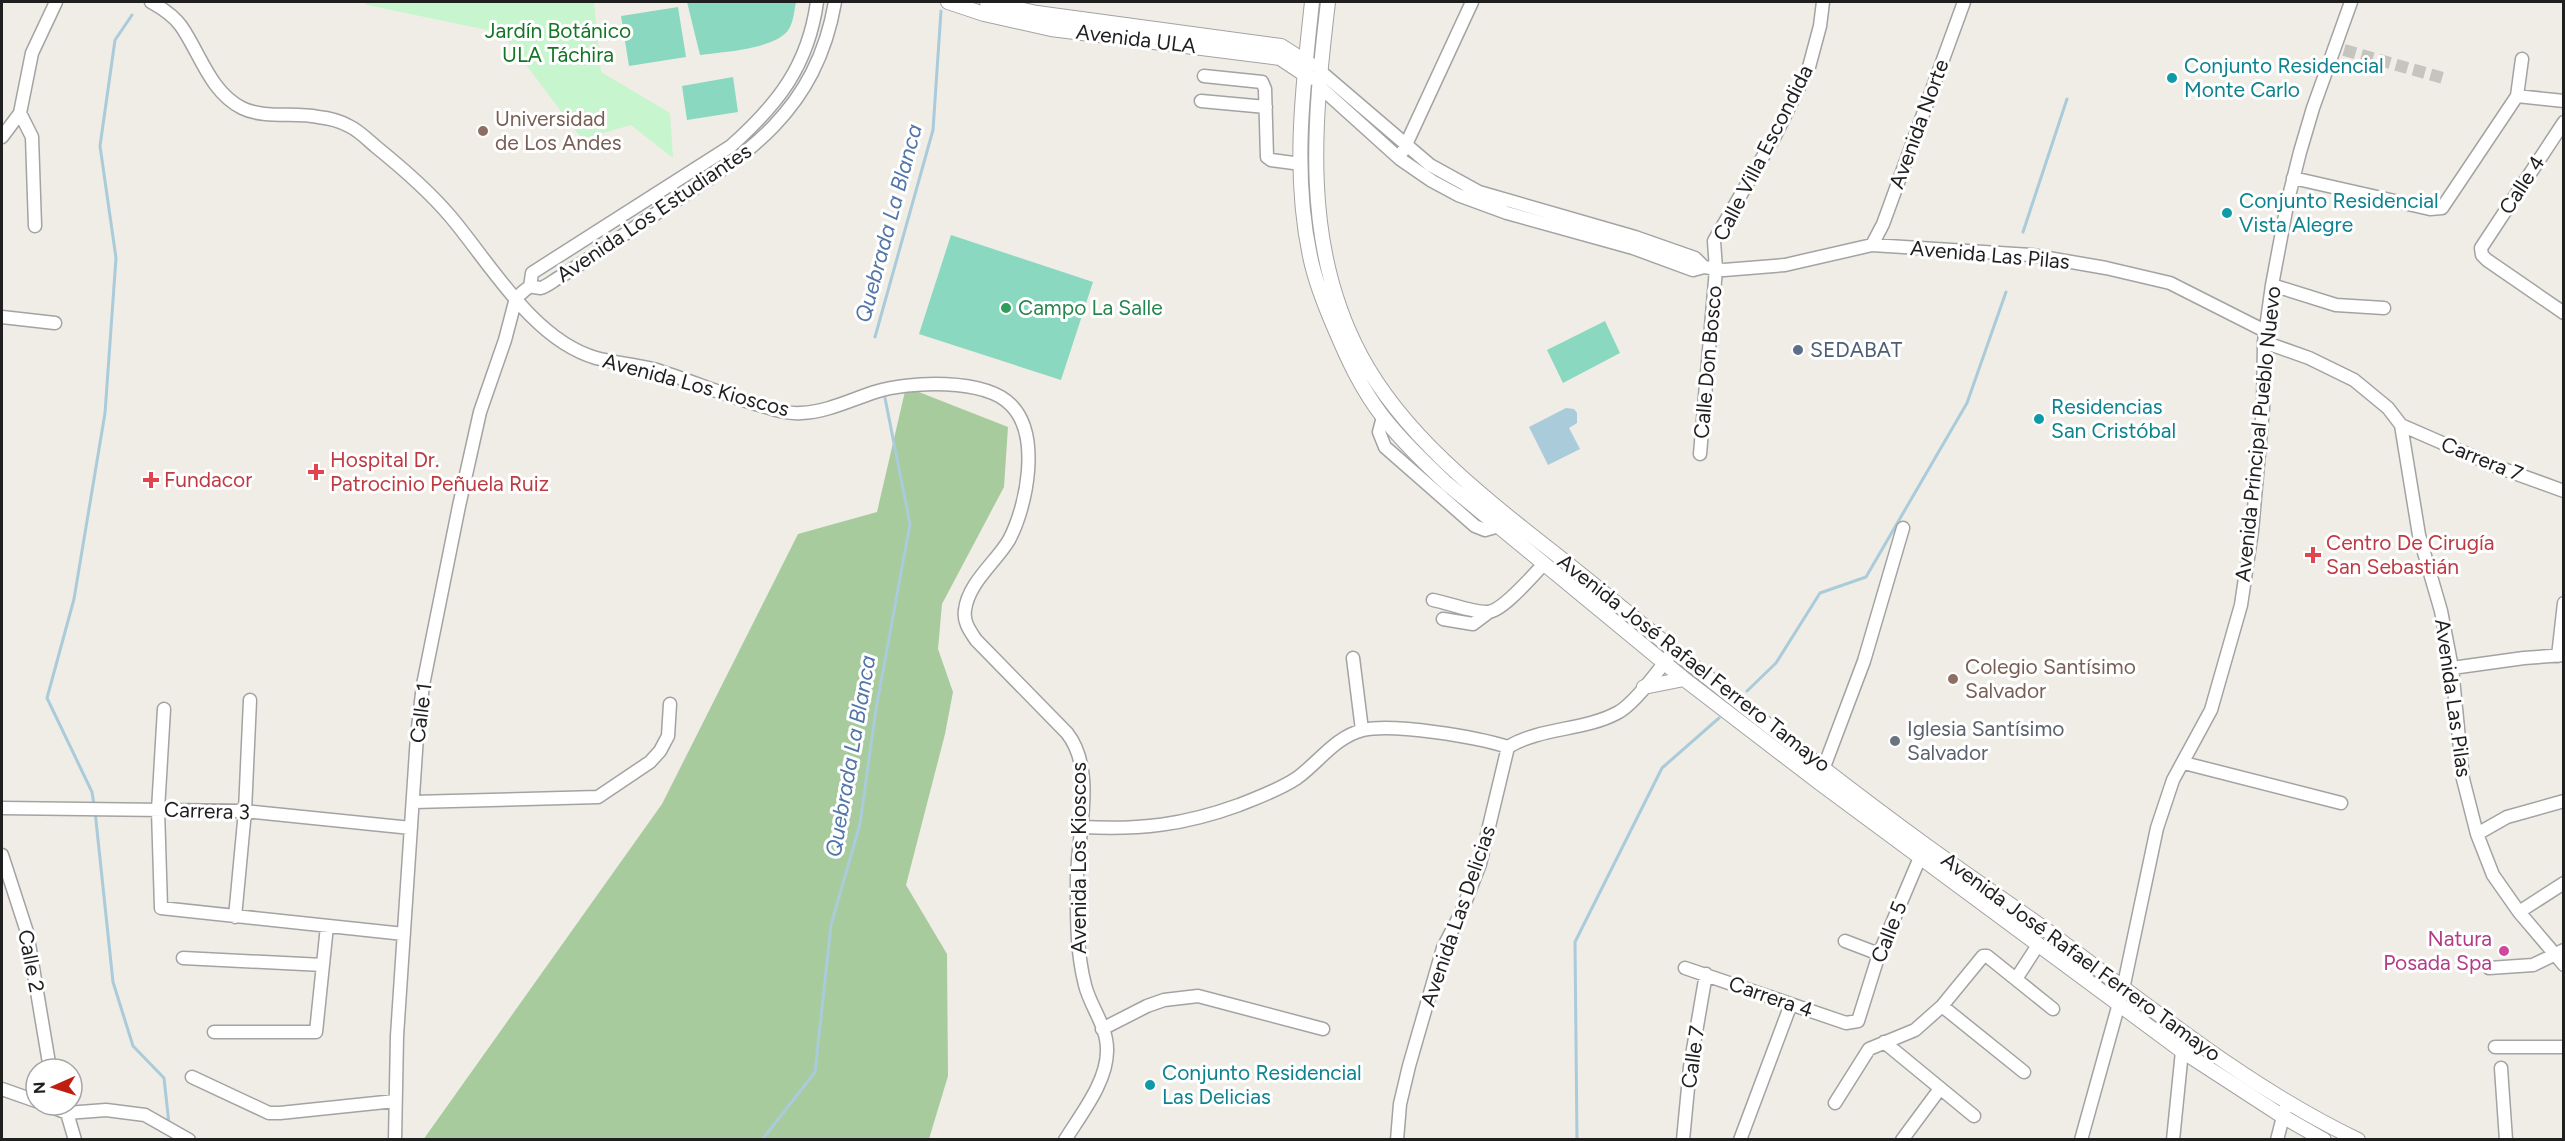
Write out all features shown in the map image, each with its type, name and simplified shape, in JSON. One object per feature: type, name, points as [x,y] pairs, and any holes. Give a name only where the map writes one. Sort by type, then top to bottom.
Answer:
[{"type":"street","points":[[2,137],[20,113],[32,53],[56,2]]},
{"type":"street","name":"Avenida Los Kioscos","points":[[152,2],[166,11],[180,25],[210,77],[223,93],[242,108],[263,113],[318,116],[351,126],[373,144],[435,200],[542,327],[564,345],[580,353],[651,369],[724,396],[773,409],[799,413],[840,406],[882,390],[950,385],[997,393],[1014,407],[1027,440],[1028,477],[1018,518],[1009,540],[978,582],[964,611],[966,624],[976,640],[1075,744],[1081,759],[1082,827],[1077,861],[1077,949],[1085,987],[1102,1029],[1107,1049],[1102,1076],[1065,1140]]},
{"type":"street","name":"Avenida Los Estudiantes","points":[[530,287],[532,273],[731,146],[757,123],[780,96],[796,70],[809,42],[817,2]]},
{"type":"street","name":"Avenida Los Estudiantes","points":[[516,298],[530,287],[542,288],[582,263],[699,187],[751,150],[788,112],[815,66],[824,45],[835,2]]},
{"type":"street","name":"Avenida ULA","points":[[948,2],[984,14],[1051,29],[1280,58],[1305,67]]},
{"type":"street","name":"Avenida ULA","points":[[987,2],[1037,14],[1281,46],[1319,78]]},
{"type":"street","name":"Avenida José Rafael Ferrero Tamayo","points":[[1312,2],[1305,67],[1301,164],[1302,198],[1310,257],[1324,302],[1351,365],[1383,417],[1415,453],[1446,483],[1684,679],[1922,851],[2035,922],[2123,989],[2257,1085],[2358,1140]]},
{"type":"street","name":"Avenida José Rafael Ferrero Tamayo","points":[[1329,2],[1319,78],[1316,169],[1318,223],[1333,285],[1361,356],[1402,416],[1440,456],[1673,651],[1824,767],[1983,902],[2182,1051],[2282,1116],[2324,1140]]},
{"type":"street","points":[[1399,157],[1472,2]]},
{"type":"street","name":"Calle Villa Escondida","points":[[1710,268],[1714,241],[1775,136],[1809,67],[1820,26],[1823,2]]},
{"type":"street","name":"Avenida Norte","points":[[1872,245],[1883,224],[1964,2]]},
{"type":"street","name":"Avenida Principal Pueblo Nuevo","points":[[2081,1140],[2123,989],[2157,828],[2173,780],[2211,710],[2241,605],[2252,531],[2263,408],[2265,337],[2272,285],[2294,178],[2313,108],[2339,49],[2351,2]]},
{"type":"street","points":[[2294,178],[2430,209],[2442,208],[2517,96],[2522,59]]},
{"type":"street","points":[[1204,76],[1262,82],[1265,89],[1267,157],[1271,160],[1301,164]]},
{"type":"street","points":[[1319,78],[1430,165],[1479,192],[1613,230],[1695,258],[1710,268]]},
{"type":"street","name":"Avenida Las Pilas","points":[[1319,78],[1399,157],[1432,181],[1487,207],[1633,248],[1693,270],[1785,265],[1872,245],[2031,255],[2170,283],[2265,337],[2354,380],[2388,408],[2401,425],[2419,535],[2441,611],[2452,668],[2463,779],[2477,834],[2493,875],[2519,912],[2559,952],[2564,965]]},
{"type":"street","points":[[2517,96],[2564,101]]},
{"type":"street","points":[[1201,101],[1266,107]]},
{"type":"street","points":[[20,113],[32,137],[35,226]]},
{"type":"street","name":"Calle 4","points":[[2564,122],[2481,248],[2482,255],[2487,260],[2564,313]]},
{"type":"street","name":"Calle Don Bosco","points":[[1700,454],[1710,268]]},
{"type":"street","points":[[2272,285],[2329,303],[2384,308]]},
{"type":"street","name":"Calle 1","points":[[396,1139],[395,1101],[404,934],[423,685],[480,412],[505,340],[516,298]]},
{"type":"street","points":[[2,317],[55,323]]},
{"type":"street","name":"Carrera 7","points":[[2401,425],[2495,466],[2564,491]]},
{"type":"street","points":[[1824,767],[1864,661],[1903,528]]},
{"type":"street","points":[[1443,619],[1473,624],[1489,612],[1500,608],[1544,564]]},
{"type":"street","points":[[1433,600],[1456,604],[1475,611],[1489,612]]},
{"type":"street","points":[[2452,668],[2561,655],[2564,603]]},
{"type":"street","points":[[1082,827],[1122,829],[1155,827],[1213,814],[1266,794],[1298,777],[1334,745],[1362,730],[1402,729],[1484,739],[1508,747],[1526,736],[1592,722],[1619,712],[1644,687],[1673,651]]},
{"type":"street","points":[[1353,658],[1362,730]]},
{"type":"street","points":[[1644,687],[1684,679]]},
{"type":"street","points":[[235,917],[245,811],[250,700]]},
{"type":"street","points":[[413,802],[598,797],[650,762],[660,751],[668,736],[670,704]]},
{"type":"street","points":[[164,709],[158,810],[161,908],[404,934]]},
{"type":"street","name":"Avenida Las Delicias","points":[[1397,1140],[1400,1104],[1409,1066],[1443,948],[1461,913],[1480,864],[1508,747]]},
{"type":"street","points":[[2184,763],[2341,803]]},
{"type":"street","points":[[2477,834],[2507,817],[2564,801]]},
{"type":"street","name":"Carrera 3","points":[[2,808],[245,811],[411,828]]},
{"type":"street","name":"Calle 5","points":[[1858,1021],[1879,954],[1922,851]]},
{"type":"street","name":"Calle 2","points":[[2,855],[27,932],[48,1057]]},
{"type":"street","points":[[2519,912],[2564,883]]},
{"type":"street","points":[[214,1032],[316,1032],[327,926]]},
{"type":"street","points":[[1845,941],[1879,954]]},
{"type":"street","points":[[2016,979],[2038,945]]},
{"type":"street","points":[[2489,968],[2533,965],[2559,952]]},
{"type":"street","points":[[1835,1103],[1869,1049],[1909,1035],[1942,1006],[1983,956],[1987,956],[2054,1009]]},
{"type":"street","points":[[183,958],[323,965]]},
{"type":"street","name":"Carrera 4","points":[[1685,968],[1846,1023],[1858,1021]]},
{"type":"street","name":"Calle 7","points":[[1683,1140],[1690,1067],[1706,975]]},
{"type":"street","points":[[1102,1029],[1164,1000],[1198,996],[1323,1029]]},
{"type":"street","points":[[1740,1140],[1791,1004]]},
{"type":"street","points":[[1942,1006],[2024,1072]]},
{"type":"street","points":[[1884,1042],[1939,1090],[1974,1116]]},
{"type":"street","points":[[2495,1047],[2564,1047]]},
{"type":"street","points":[[2174,1140],[2182,1051]]},
{"type":"street","points":[[2501,1068],[2506,1140]]},
{"type":"street","points":[[192,1077],[269,1113],[395,1101]]},
{"type":"street","points":[[2,1089],[24,1097]]},
{"type":"street","points":[[1902,1140],[1939,1090]]},
{"type":"street","points":[[2277,1140],[2282,1116],[2289,1103]]},
{"type":"street","points":[[84,1109],[145,1114],[189,1140]]},
{"type":"street","points":[[61,1117],[75,1140]]},
{"type":"green space","name":"Jardín Botánico ULA Táchira","points":[[363,2],[594,2],[601,72],[670,113],[673,158],[631,125],[582,139],[502,33],[367,5]]},
{"type":"green space","points":[[687,2],[796,2],[793,19],[783,36],[761,45],[735,51],[700,55]]},
{"type":"green space","points":[[678,7],[686,57],[629,66],[621,16]]},
{"type":"green space","points":[[733,77],[738,112],[687,120],[682,86]]},
{"type":"green space","name":"Campo La Salle","points":[[951,235],[1093,282],[1061,380],[919,334]]},
{"type":"green space","points":[[1605,321],[1620,353],[1563,383],[1547,350]]},
{"type":"green space","points":[[906,387],[1008,427],[1004,487],[942,604],[938,649],[953,692],[945,734],[906,885],[947,954],[948,1076],[929,1139],[423,1140],[662,804],[798,534],[877,512]]},
{"type":"water","points":[[1566,408],[1574,409],[1577,413],[1577,423],[1569,428],[1580,449],[1548,465],[1529,427]]},
{"type":"waterway","name":"Quebrada La Blanca","points":[[875,337],[933,130],[941,11]]},
{"type":"waterway","points":[[94,805],[92,792],[47,698],[74,599],[105,413],[116,258],[100,146],[115,40],[132,15]]},
{"type":"waterway","points":[[2023,232],[2067,99]]},
{"type":"waterway","points":[[1747,691],[1776,663],[1820,593],[1866,577],[1967,403],[2006,292]]},
{"type":"waterway","name":"Quebrada La Blanca","points":[[762,1140],[815,1072],[831,925],[860,824],[876,709],[910,524],[885,398]]},
{"type":"waterway","points":[[1577,1140],[1575,942],[1662,768],[1719,718]]},
{"type":"waterway","points":[[95,811],[113,982],[133,1046],[164,1078],[169,1124]]},
{"type":"tunnel","points":[[2344,50],[2443,78]]},
{"type":"place","name":"Conjunto Residencial Monte Carlo","points":[[2172,78]]},
{"type":"place","name":"Universidad de Los Andes","points":[[483,131]]},
{"type":"place","name":"Conjunto Residencial Vista Alegre","points":[[2227,213]]},
{"type":"place","name":"Campo La Salle","points":[[1006,308]]},
{"type":"place","name":"SEDABAT","points":[[1798,350]]},
{"type":"place","name":"Residencias San Cristóbal","points":[[2039,419]]},
{"type":"place","name":"Hospital Dr. Patrocinio Peñuela Ruiz","points":[[316,472]]},
{"type":"place","name":"Fundacor","points":[[151,480]]},
{"type":"place","name":"Centro De Cirugía San Sebastián","points":[[2313,555]]},
{"type":"place","name":"Colegio Santísimo Salvador","points":[[1953,679]]},
{"type":"place","name":"Iglesia Santísimo Salvador","points":[[1895,741]]},
{"type":"place","name":"Natura Posada Spa","points":[[2504,951]]},
{"type":"place","name":"Conjunto Residencial Las Delicias","points":[[1150,1085]]}]
